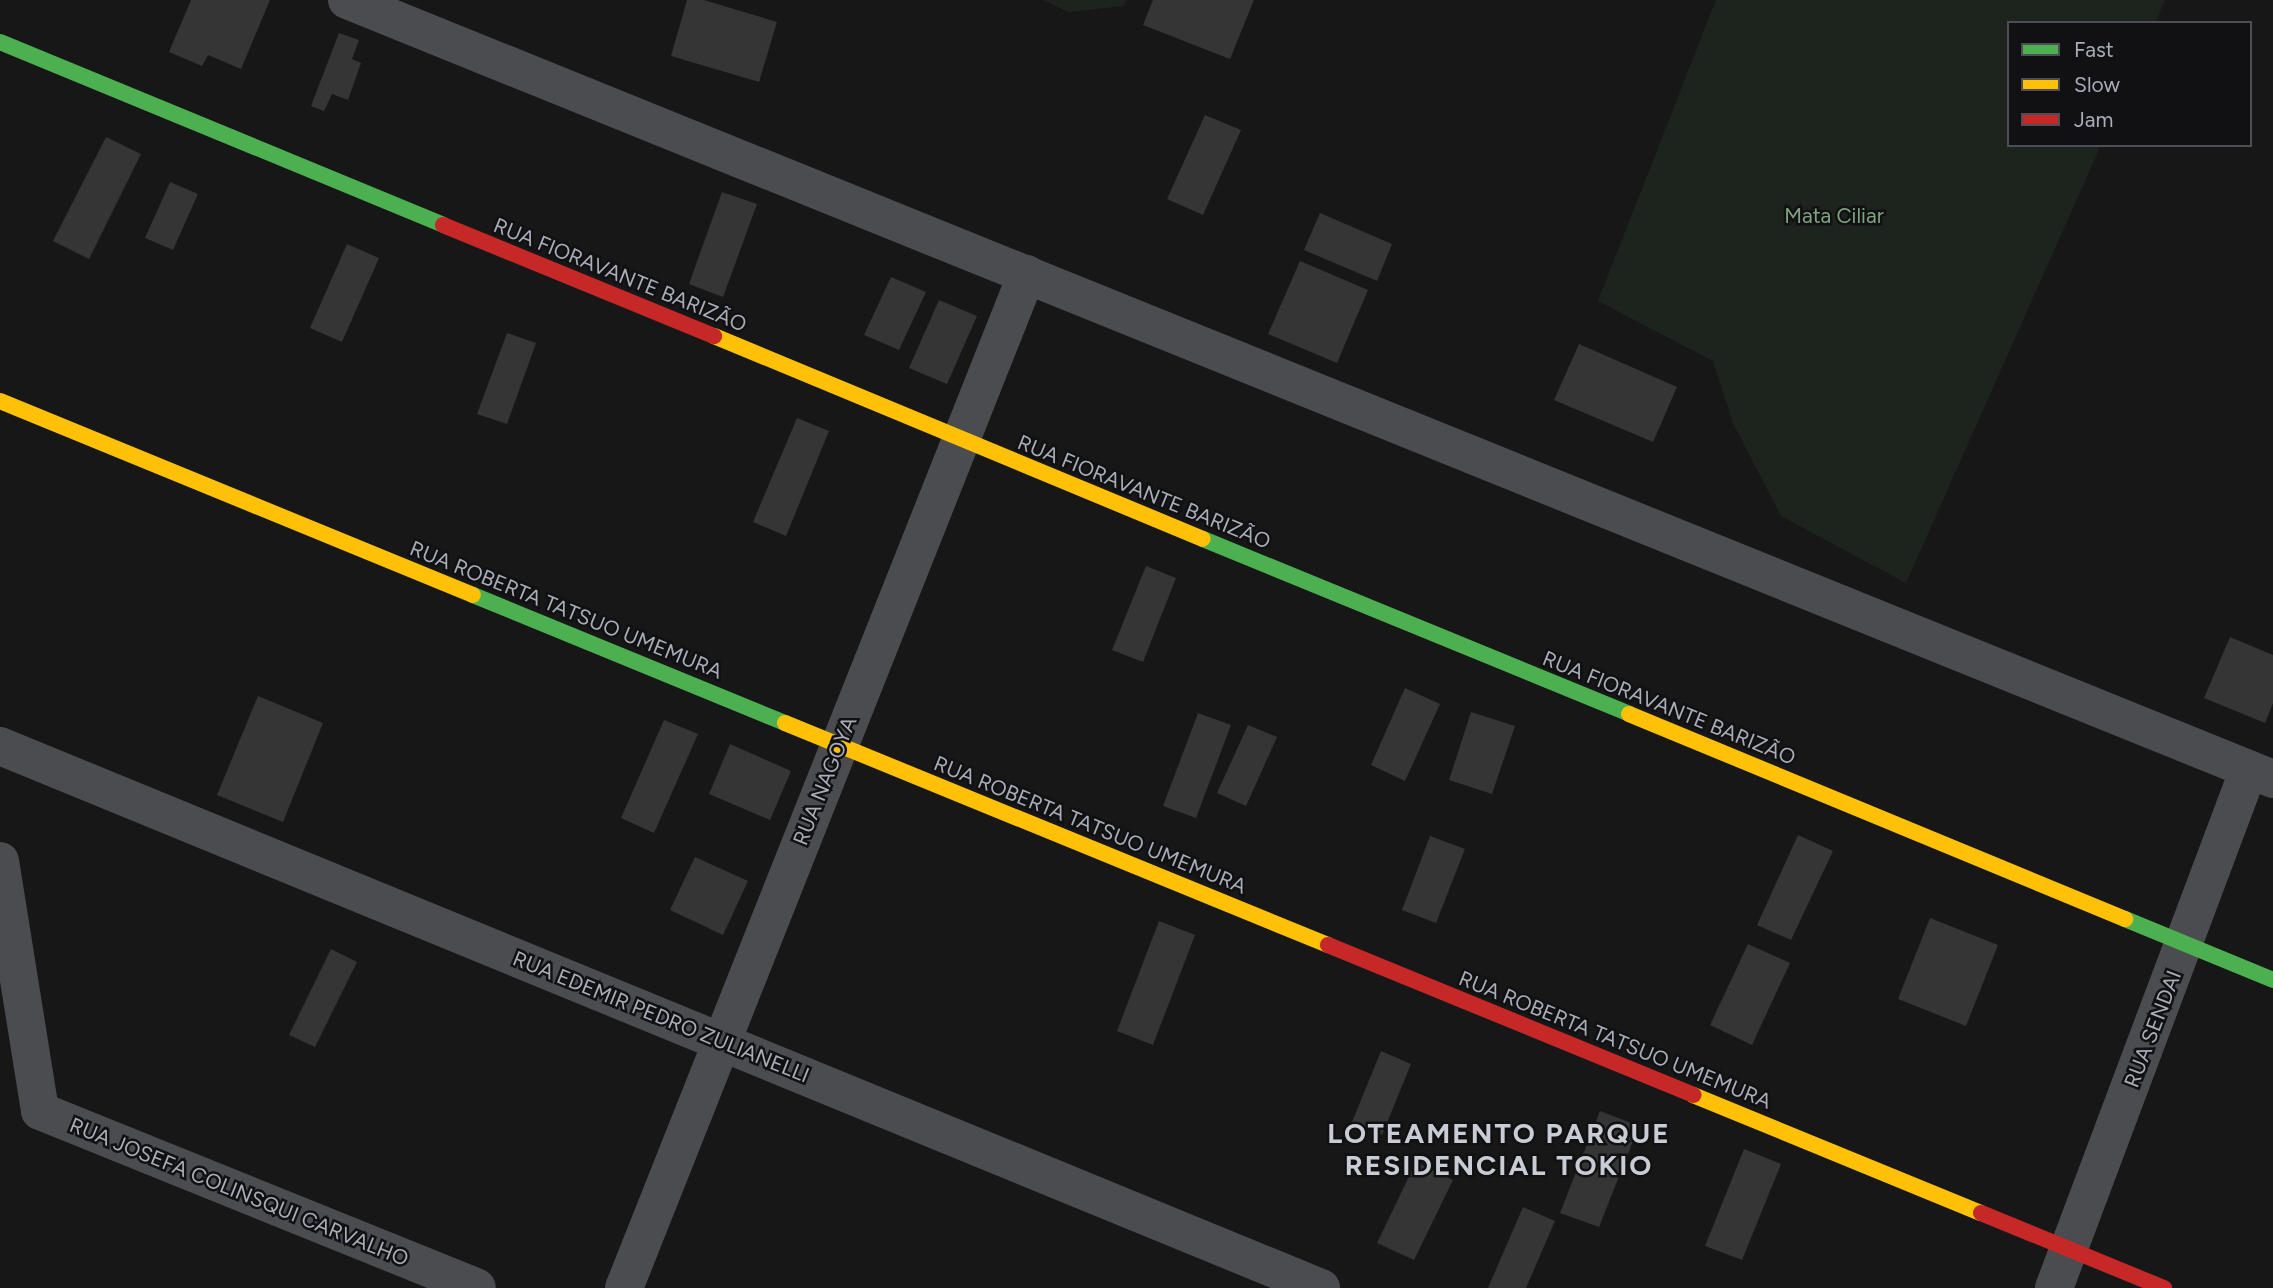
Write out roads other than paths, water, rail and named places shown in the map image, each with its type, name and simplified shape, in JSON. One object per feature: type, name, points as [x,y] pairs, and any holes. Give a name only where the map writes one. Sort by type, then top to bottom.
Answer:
[{"type":"street","points":[[347,0],[2261,774]]},
{"type":"street","name":"RUA FIORAVANTE BARIZÃO","points":[[0,42],[2273,980]]},
{"type":"street","name":"RUA NAGOYA","points":[[624,1288],[1027,274]]},
{"type":"street","name":"RUA ROBERTA TATSUO UMEMURA","points":[[0,401],[2164,1288]]},
{"type":"street","name":"RUA EDEMIR PEDRO ZULIANELLI","points":[[0,746],[1321,1288]]},
{"type":"street","name":"RUA SENDAI","points":[[2054,1288],[2185,943],[2261,774]]},
{"type":"street","name":"RUA JOSEFA COLINSQUI CARVALHO","points":[[0,861],[40,1111],[477,1288]]},
{"type":"district","name":"LOTEAMENTO PARQUE RESIDENCIAL TOKIO","points":[[1499,1149]]},
{"type":"park label","name":"Mata Ciliar","points":[[1834,216]]}]
